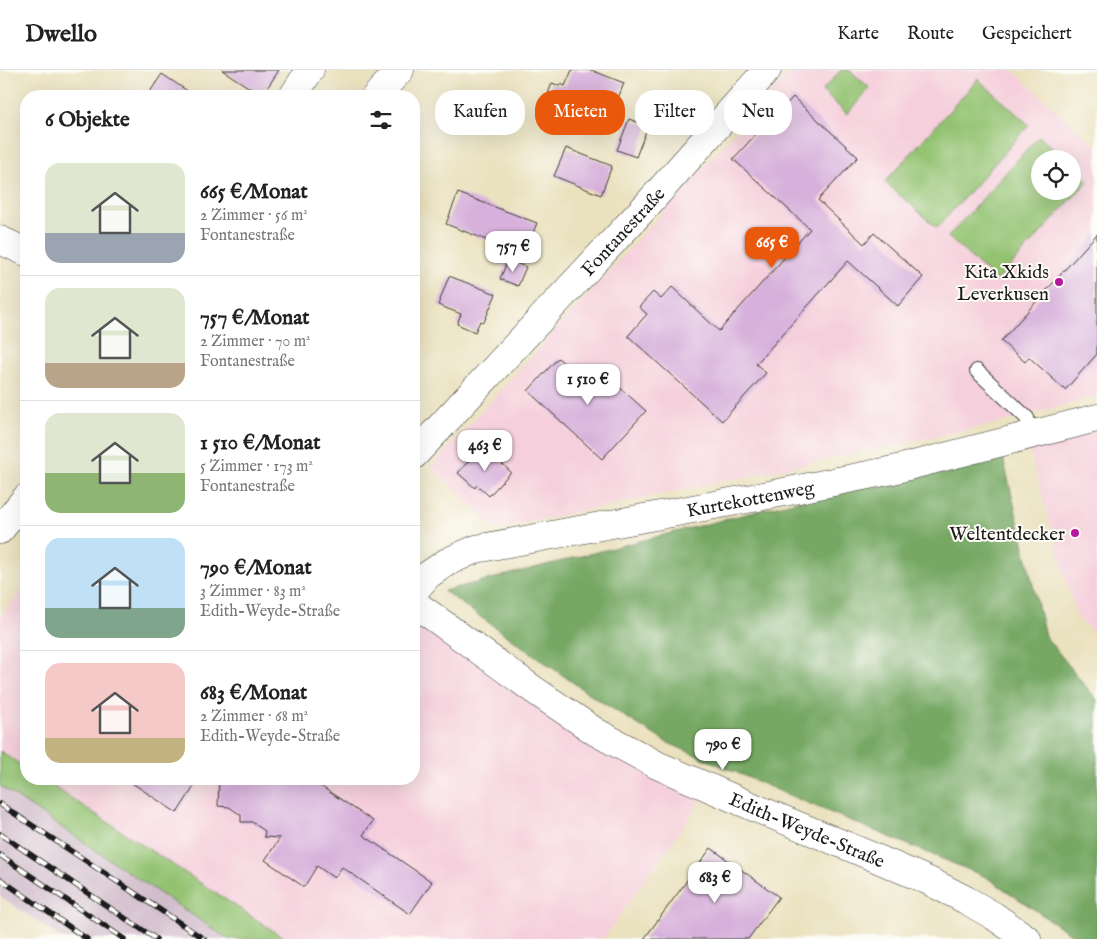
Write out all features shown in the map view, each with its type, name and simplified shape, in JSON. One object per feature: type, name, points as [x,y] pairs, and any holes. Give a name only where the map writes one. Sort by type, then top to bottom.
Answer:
[{"type":"street","points":[[297,90],[310,70]]},
{"type":"street","points":[[382,90],[400,70]]},
{"type":"street","name":"Fontanestraße","points":[[420,449],[647,205],[767,70]]},
{"type":"street","points":[[0,240],[20,249]]},
{"type":"street","name":"Kurtekottenweg","points":[[420,584],[428,575],[447,562],[476,550],[893,470],[1097,418]]},
{"type":"street","points":[[0,530],[20,505]]},
{"type":"street","name":"Edith-Weyde-Straße","points":[[420,607],[534,690],[605,736],[657,765],[929,882],[994,916],[1027,939]]},
{"type":"lane","points":[[977,371],[1027,418],[1032,435]]},
{"type":"shaded area","points":[[792,70],[1012,70],[1097,147],[1097,396],[1003,422],[497,529],[431,467],[733,135],[792,135],[792,90],[774,90]]},
{"type":"shaded area","name":"Weltentdecker","points":[[1097,430],[1097,635],[1077,617],[1029,449]]},
{"type":"shaded area","points":[[20,593],[20,764],[0,751],[0,618]]},
{"type":"shaded area","points":[[420,627],[700,802],[603,939],[286,939],[51,785],[420,785]]},
{"type":"shaded area","points":[[0,786],[228,939],[63,939],[0,896]]},
{"type":"green space","points":[[841,70],[849,70],[870,88],[847,114],[822,91]]},
{"type":"green space","points":[[978,79],[1029,125],[937,228],[885,182]]},
{"type":"green space","points":[[1039,136],[1054,150],[1031,150],[1031,200],[1071,200],[997,281],[948,237]]},
{"type":"green space","points":[[1081,174],[1088,181],[1081,189]]},
{"type":"green space","points":[[1001,449],[1045,636],[1097,700],[1097,824],[1095,827],[1097,830],[1097,939],[1078,939],[986,877],[666,742],[592,696],[444,591]]},
{"type":"green space","points":[[0,751],[20,764],[20,785],[51,785],[286,939],[228,939],[0,786]]},
{"type":"building","points":[[222,70],[279,70],[266,90],[253,90]]},
{"type":"building","points":[[572,70],[591,70],[624,83],[621,90],[549,90],[552,83],[565,86]]},
{"type":"building","points":[[162,74],[186,90],[151,90]]},
{"type":"building","points":[[792,98],[858,157],[818,200],[864,244],[874,233],[923,277],[898,306],[848,261],[756,364],[766,373],[722,421],[628,336],[647,314],[639,307],[653,292],[661,299],[672,287],[719,331],[810,229],[733,159],[755,135],[792,135]]},
{"type":"building","points":[[629,119],[635,121],[635,135],[645,135],[636,157],[617,150],[623,135],[625,135]]},
{"type":"building","points":[[566,148],[612,166],[601,195],[554,176]]},
{"type":"building","points":[[458,193],[537,223],[524,255],[446,224]]},
{"type":"building","points":[[1097,234],[1097,354],[1065,390],[1029,357],[1025,362],[1001,341]]},
{"type":"building","points":[[508,260],[526,267],[518,286],[500,279]]},
{"type":"building","points":[[449,276],[496,294],[484,322],[480,321],[475,332],[457,324],[461,314],[438,305]]},
{"type":"building","points":[[558,358],[585,382],[598,368],[646,411],[602,459],[528,391]]},
{"type":"building","points":[[482,446],[511,472],[489,496],[477,485],[475,488],[458,473]]},
{"type":"building","points":[[135,785],[195,785],[177,813]]},
{"type":"building","points":[[219,785],[319,785],[373,821],[363,835],[432,882],[410,914],[342,867],[334,878],[317,866],[304,887],[265,860],[280,838],[264,837],[265,831],[252,822],[241,822],[241,815],[229,807],[218,806]]},
{"type":"building","points":[[711,848],[779,897],[748,939],[644,939]]},
{"type":"railway","points":[[0,804],[204,939]]},
{"type":"railway","points":[[0,834],[156,939]]},
{"type":"railway","points":[[0,855],[124,939]]},
{"type":"railway","points":[[0,879],[87,939]]},
{"type":"place","name":"Kita Xkids Leverkusen","points":[[1059,282]]},
{"type":"place","name":"Weltentdecker","points":[[1075,533]]}]
